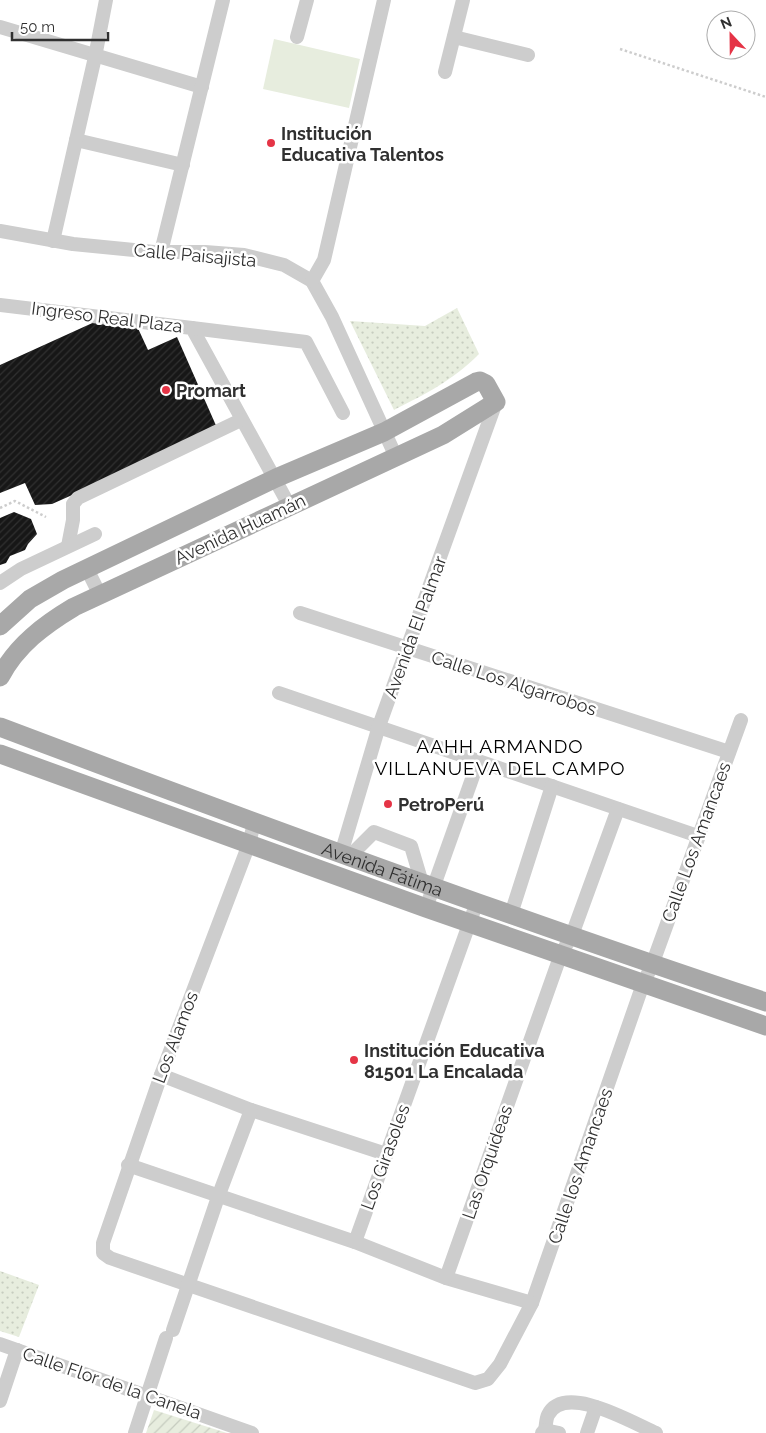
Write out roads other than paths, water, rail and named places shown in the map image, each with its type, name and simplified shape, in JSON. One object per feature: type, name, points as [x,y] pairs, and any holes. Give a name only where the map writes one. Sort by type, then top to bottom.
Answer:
[{"type":"main road","name":"Avenida Huamán","points":[[0,626],[30,599],[87,569],[276,478],[384,432],[480,381],[486,384],[496,402],[443,435],[100,594],[50,621],[27,639],[0,677]]},
{"type":"main road","name":"Avenida Fátima","points":[[0,727],[254,823],[652,965],[766,1002]]},
{"type":"main road","name":"Avenida Fátima","points":[[0,754],[426,908],[766,1026]]},
{"type":"main road","points":[[96,788],[105,767]]},
{"type":"street","points":[[53,241],[106,0]]},
{"type":"street","points":[[161,252],[223,0]]},
{"type":"street","points":[[297,37],[307,0]]},
{"type":"street","points":[[384,0],[324,260],[312,281],[332,317],[396,457]]},
{"type":"street","points":[[445,72],[463,0]]},
{"type":"street","points":[[0,27],[202,87]]},
{"type":"street","points":[[454,37],[528,55]]},
{"type":"street","points":[[76,140],[183,165]]},
{"type":"street","name":"Calle Paisajista","points":[[0,231],[53,241],[161,252],[205,252],[244,255],[284,265],[312,281]]},
{"type":"street","name":"Ingreso Real Plaza","points":[[0,304],[192,328],[264,463],[276,478],[289,505]]},
{"type":"street","points":[[192,328],[306,342],[343,413]]},
{"type":"street","name":"Avenida El Palmar","points":[[345,855],[379,726],[496,402]]},
{"type":"street","points":[[68,546],[73,520],[73,504],[78,498],[241,420]]},
{"type":"street","points":[[0,583],[21,569],[95,534],[73,520]]},
{"type":"street","points":[[87,569],[100,594]]},
{"type":"street","name":"Calle Los Algarrobos","points":[[300,613],[729,752]]},
{"type":"street","points":[[279,693],[698,836]]},
{"type":"street","name":"Calle Los Amancaes","points":[[652,965],[741,720]]},
{"type":"street","points":[[426,908],[428,885],[478,762]]},
{"type":"street","points":[[511,914],[552,786]]},
{"type":"street","name":"Las Orquídeas","points":[[446,1278],[560,954],[572,935],[618,809]]},
{"type":"street","name":"Los Alamos","points":[[103,1253],[103,1242],[128,1165],[249,844],[254,823]]},
{"type":"street","points":[[345,855],[374,832],[411,846],[428,885]]},
{"type":"street","name":"Los Girasoles","points":[[355,1242],[477,902]]},
{"type":"street","name":"Calle los Amancaes","points":[[103,1253],[110,1258],[465,1380],[476,1383],[488,1379],[500,1364],[532,1303],[643,984],[652,965]]},
{"type":"street","points":[[161,1075],[251,1110],[386,1154]]},
{"type":"street","points":[[135,1433],[190,1284],[218,1196],[251,1110]]},
{"type":"street","points":[[128,1165],[355,1242],[446,1278],[532,1303]]},
{"type":"street","name":"Calle Flor de la Canela","points":[[0,1344],[252,1433]]},
{"type":"street","points":[[0,1401],[17,1350]]},
{"type":"street","points":[[549,1432],[548,1415],[557,1405],[569,1401],[584,1402],[656,1433]]},
{"type":"street","points":[[587,1433],[596,1408]]},
{"type":"place","name":"Institución Educativa Talentos","points":[[271,143]]},
{"type":"place","name":"Promart","points":[[166,390]]},
{"type":"place","name":"PetroPerú","points":[[388,804]]},
{"type":"place","name":"Institución Educativa 81501 La Encalada","points":[[354,1060]]},
{"type":"district","name":"AAHH ARMANDO VILLANUEVA DEL CAMPO","points":[[500,757]]}]
